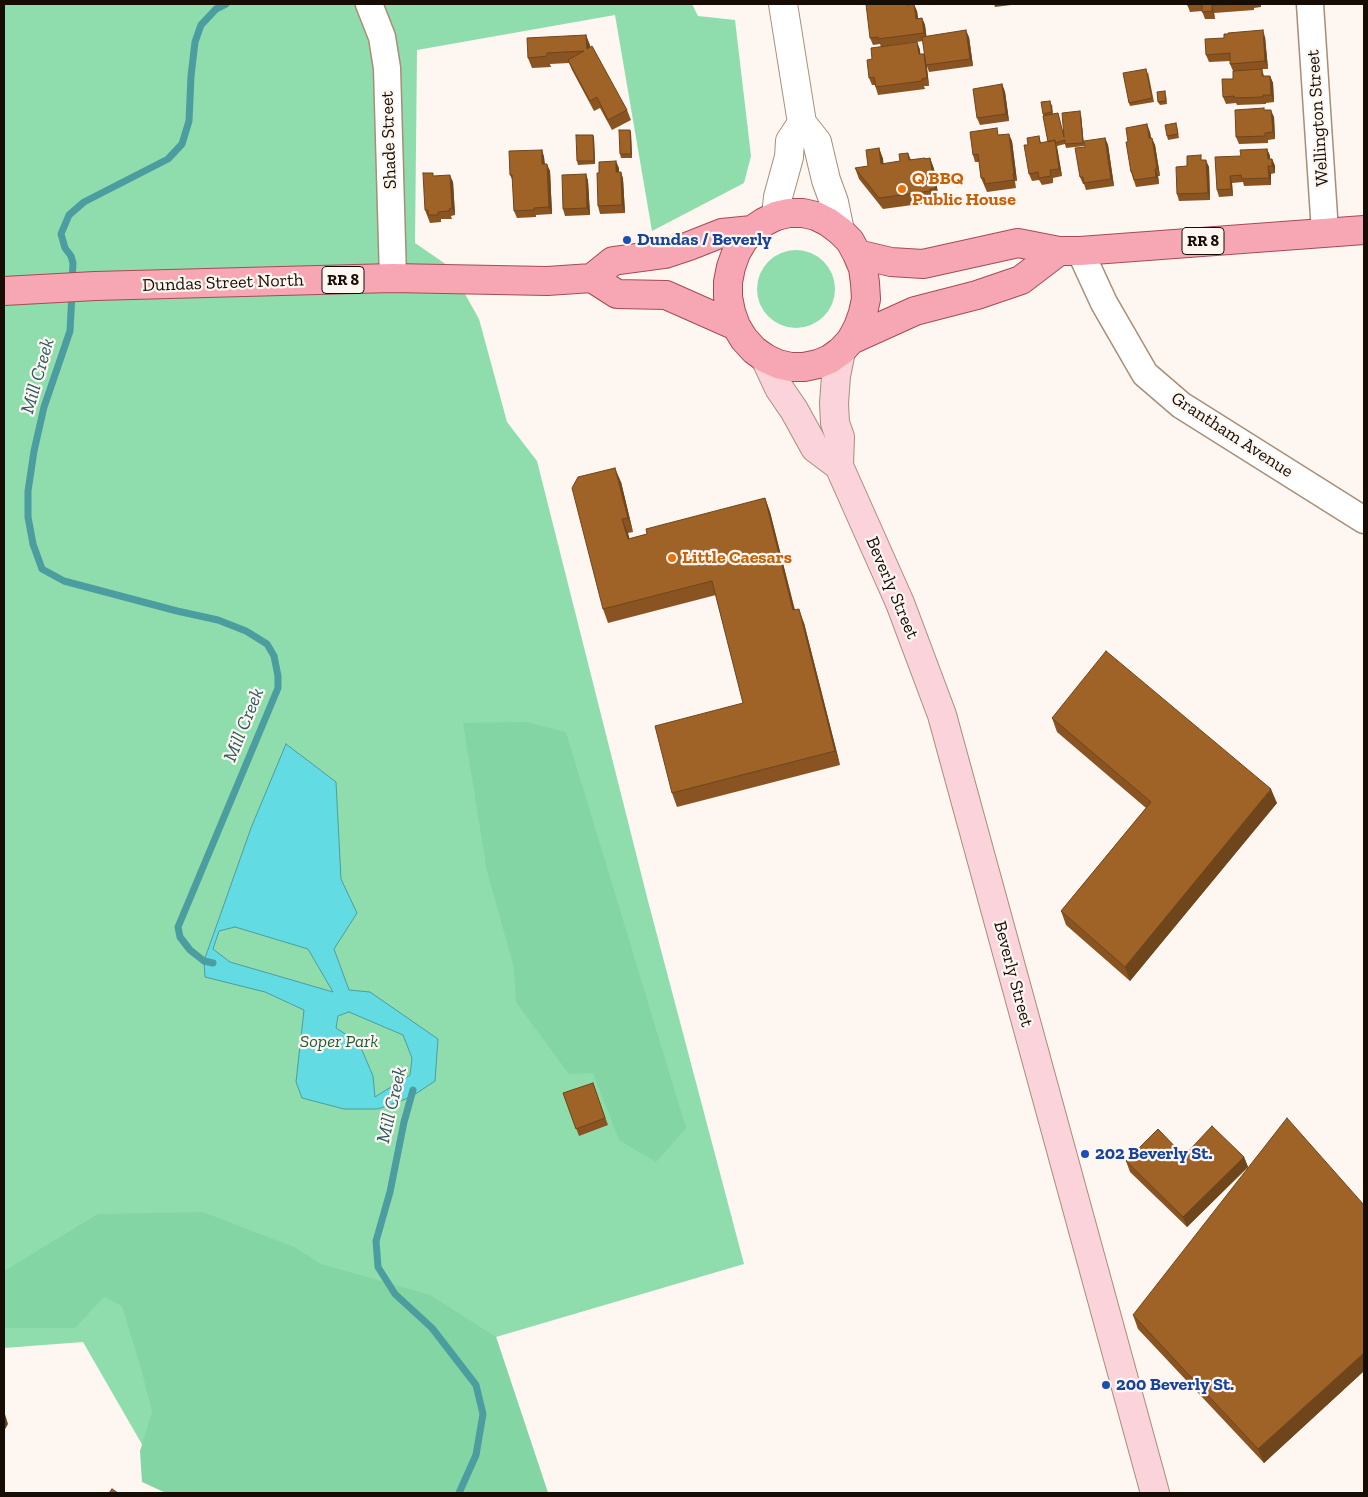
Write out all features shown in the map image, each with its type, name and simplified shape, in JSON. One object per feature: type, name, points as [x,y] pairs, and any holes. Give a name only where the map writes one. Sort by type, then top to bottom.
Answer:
[{"type":"main road","points":[[846,345],[858,327],[866,298],[863,268],[850,241],[828,222],[816,216],[803,213],[789,213],[776,216],[752,230],[736,253],[731,267],[728,282],[731,312],[736,326],[754,350],[765,358],[784,366],[804,367],[818,364],[830,359],[846,345],[915,311],[977,295],[1021,280],[1070,251]]},
{"type":"main road","points":[[736,326],[666,295],[617,294],[592,278],[613,261],[665,254],[722,234],[752,230]]},
{"type":"main road","name":"RR 8","points":[[857,254],[891,262],[923,264],[1018,243],[1070,251],[1364,230]]},
{"type":"main road","name":"Dundas Street North","points":[[4,290],[393,278],[547,281],[592,278]]},
{"type":"main road","name":"Beverly Street","points":[[846,345],[836,376],[834,403],[835,423],[840,437],[839,466],[900,603],[942,715],[1155,1493]]},
{"type":"main road","name":"Beverly Street","points":[[765,358],[779,388],[794,410],[815,448],[839,466]]},
{"type":"street","name":"Shade Street","points":[[370,4],[382,37],[387,68],[393,278]]},
{"type":"street","points":[[783,4],[802,123],[817,142],[840,231]]},
{"type":"street","name":"Wellington Street","points":[[1310,4],[1325,232]]},
{"type":"street","points":[[776,216],[778,196],[789,157],[790,141],[802,123]]},
{"type":"street","name":"Grantham Avenue","points":[[1070,251],[1104,303],[1145,374],[1181,405],[1364,520]]},
{"type":"green space","name":"Soper Park","points":[[4,4],[692,4],[698,16],[735,20],[751,156],[744,183],[652,231],[615,15],[417,50],[415,243],[450,267],[479,319],[507,422],[537,461],[648,901],[744,1264],[496,1337],[548,1493],[170,1493],[83,1342],[4,1348]]},
{"type":"green space","points":[[796,250],[811,253],[823,262],[832,274],[835,289],[832,304],[823,316],[811,325],[796,328],[781,325],[769,316],[760,304],[757,289],[760,274],[769,262],[781,253]]},
{"type":"green space","points":[[526,722],[566,732],[686,1128],[656,1162],[619,1140],[593,1073],[569,1074],[516,1002],[514,968],[487,871],[463,723]]},
{"type":"green space","points":[[203,1212],[294,1247],[321,1264],[430,1295],[496,1337],[548,1493],[166,1493],[142,1482],[140,1451],[152,1412],[122,1306],[104,1297],[75,1328],[4,1328],[4,1271],[98,1214]]},
{"type":"water","points":[[286,744],[336,782],[341,879],[357,913],[334,949],[349,990],[370,992],[438,1039],[435,1081],[411,1097],[378,1109],[344,1109],[302,1098],[296,1082],[304,1010],[265,992],[205,977],[204,961],[251,828]],"holes":[[[235,927],[308,949],[333,992],[230,962],[213,949],[219,931]],[[349,1012],[403,1035],[412,1058],[410,1075],[375,1097],[373,1076],[359,1043],[336,1028],[338,1016]]]},
{"type":"building","points":[[866,4],[914,4],[916,19],[922,18],[924,33],[878,39],[878,37],[870,38]]},
{"type":"building","points":[[1202,4],[1243,4],[1212,5],[1212,11],[1202,12]]},
{"type":"building","points":[[966,30],[970,59],[926,65],[922,37]]},
{"type":"building","points":[[1263,30],[1265,61],[1230,64],[1230,53],[1206,55],[1205,39],[1224,38],[1224,34],[1228,33]]},
{"type":"building","points":[[586,35],[587,49],[592,46],[627,110],[608,120],[597,97],[590,101],[568,60],[584,51],[547,53],[547,56],[528,58],[527,38]]},
{"type":"building","points":[[917,42],[919,54],[924,54],[927,78],[922,79],[922,81],[876,87],[874,77],[869,78],[867,60],[872,59],[871,48]]},
{"type":"building","points":[[1146,69],[1152,98],[1129,103],[1123,73]]},
{"type":"building","points":[[1262,69],[1262,76],[1270,76],[1271,95],[1263,95],[1263,97],[1223,97],[1222,79],[1233,79],[1233,71]]},
{"type":"building","points":[[1002,84],[1006,114],[977,118],[973,89]]},
{"type":"building","points":[[1165,91],[1166,101],[1158,102],[1157,92]]},
{"type":"building","points":[[1050,101],[1052,112],[1043,114],[1041,102]]},
{"type":"building","points":[[1264,108],[1264,110],[1271,110],[1273,132],[1265,133],[1265,136],[1236,137],[1235,110]]},
{"type":"building","points":[[1080,111],[1083,143],[1065,144],[1065,140],[1055,143],[1055,140],[1048,142],[1043,116],[1058,113],[1064,137],[1062,113]]},
{"type":"building","points":[[1176,123],[1178,134],[1167,136],[1165,125]]},
{"type":"building","points":[[1147,124],[1149,138],[1152,138],[1157,168],[1155,169],[1156,177],[1134,180],[1126,142],[1128,142],[1126,128]]},
{"type":"building","points":[[997,128],[998,135],[1009,134],[1014,180],[985,184],[984,178],[981,178],[978,154],[973,155],[970,132]]},
{"type":"building","points":[[619,130],[630,130],[631,154],[620,154]]},
{"type":"building","points":[[576,135],[593,135],[594,161],[577,161]]},
{"type":"building","points":[[1039,136],[1040,143],[1055,140],[1059,169],[1050,170],[1051,176],[1039,178],[1038,172],[1029,174],[1024,145],[1028,145],[1027,138]]},
{"type":"building","points":[[1105,138],[1111,179],[1084,183],[1083,177],[1080,177],[1075,148],[1085,147],[1084,141]]},
{"type":"building","name":"Q BBQ Public House","points":[[879,148],[881,164],[900,161],[899,154],[908,153],[909,160],[930,158],[935,189],[879,198],[855,168],[868,166],[866,150]]},
{"type":"building","points":[[1267,149],[1268,159],[1272,159],[1272,166],[1268,166],[1269,178],[1242,179],[1241,175],[1230,176],[1231,189],[1217,190],[1215,157],[1241,156],[1240,150]]},
{"type":"building","points":[[542,150],[542,164],[547,164],[549,207],[514,211],[509,151]]},
{"type":"building","points":[[1201,155],[1201,160],[1206,160],[1208,193],[1177,194],[1176,167],[1187,166],[1187,156]]},
{"type":"building","points":[[616,161],[616,172],[621,172],[622,205],[598,206],[597,173],[599,173],[599,162]]},
{"type":"building","points":[[423,173],[433,173],[433,176],[450,175],[452,208],[449,211],[438,212],[438,215],[428,215],[428,210],[425,210]]},
{"type":"building","points":[[586,174],[587,208],[563,209],[562,175]]},
{"type":"building","points":[[615,468],[628,518],[622,519],[628,539],[647,534],[646,529],[765,498],[793,610],[799,609],[835,751],[672,793],[655,726],[743,703],[712,581],[603,609],[572,488],[578,477]]},
{"type":"building","points":[[1106,651],[1271,789],[1125,967],[1061,911],[1151,802],[1052,718]]},
{"type":"building","points":[[593,1083],[605,1118],[576,1129],[563,1093]]},
{"type":"building","points":[[1287,1118],[1364,1205],[1364,1353],[1258,1449],[1133,1315]]},
{"type":"building","points":[[1212,1126],[1244,1157],[1183,1217],[1126,1161],[1158,1129],[1184,1156]]},
{"type":"building","points":[[112,1489],[118,1493],[109,1493]]},
{"type":"waterway","name":"Mill Creek","points":[[72,282],[73,263],[71,256],[65,248],[61,234],[69,215],[84,202],[168,159],[182,144],[189,121],[195,42],[201,25],[216,9],[226,4]]},
{"type":"waterway","name":"Mill Creek","points":[[72,293],[70,331],[44,407],[34,451],[28,491],[28,517],[33,544],[42,569],[64,581],[218,620],[246,631],[267,644],[274,656],[278,688],[178,927],[180,937],[190,950],[204,961],[213,963]]},
{"type":"waterway","name":"Mill Creek","points":[[413,1090],[404,1122],[390,1192],[376,1241],[378,1267],[395,1294],[432,1328],[476,1385],[483,1414],[476,1455],[459,1493]]},
{"type":"place","name":"Q BBQ Public House","points":[[902,189]]},
{"type":"place","name":"Dundas / Beverly","points":[[627,240]]},
{"type":"place","name":"Little Caesars","points":[[672,558]]},
{"type":"place","name":"202 Beverly St.","points":[[1085,1154]]},
{"type":"place","name":"200 Beverly St.","points":[[1106,1385]]}]
